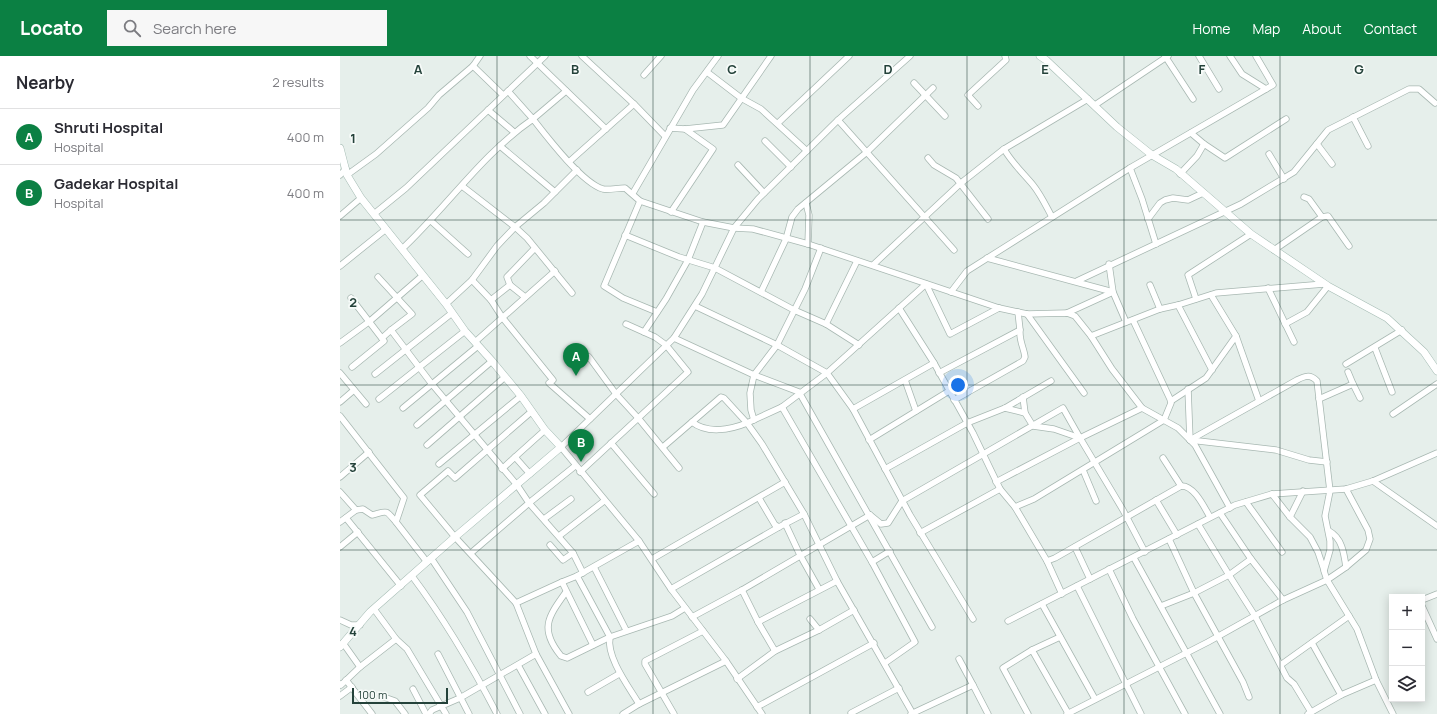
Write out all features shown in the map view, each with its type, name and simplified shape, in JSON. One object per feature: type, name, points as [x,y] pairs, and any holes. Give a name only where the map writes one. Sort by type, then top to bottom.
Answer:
[{"type":"street","points":[[344,173],[376,154],[473,66],[480,56]]},
{"type":"street","points":[[530,56],[606,129]]},
{"type":"street","points":[[374,214],[406,188],[544,56]]},
{"type":"street","points":[[582,56],[634,104],[665,136]]},
{"type":"street","points":[[644,75],[661,56]]},
{"type":"street","points":[[632,193],[693,90],[716,59],[710,56]]},
{"type":"street","points":[[670,128],[685,129],[723,124],[771,56]]},
{"type":"street","points":[[778,123],[849,56]]},
{"type":"street","points":[[360,667],[342,645],[374,609],[455,537],[561,448],[674,338],[695,306],[734,228],[764,193],[838,120],[910,56]]},
{"type":"street","points":[[978,106],[968,95],[1006,60],[1004,56]]},
{"type":"street","points":[[1040,56],[1095,105],[1117,127],[1152,155],[1180,174],[1251,234],[1326,285],[1387,318],[1402,330],[1424,352],[1437,371]]},
{"type":"street","points":[[1095,105],[1167,56],[1193,99]]},
{"type":"street","points":[[1199,56],[1219,89]]},
{"type":"street","points":[[1230,56],[1242,74],[1266,89]]},
{"type":"street","points":[[951,292],[967,271],[987,258],[1130,168],[1273,85],[1256,56]]},
{"type":"street","points":[[473,66],[503,95]]},
{"type":"street","points":[[707,72],[742,98],[761,109],[778,123],[807,152]]},
{"type":"street","points":[[914,83],[945,116]]},
{"type":"street","points":[[761,292],[786,238],[792,217],[806,203],[867,152],[933,88]]},
{"type":"street","points":[[1077,281],[1109,264],[1156,244],[1241,204],[1294,172],[1328,130],[1409,89],[1419,89],[1435,103]]},
{"type":"street","points":[[508,91],[577,170],[596,186],[605,189],[625,188],[640,201],[703,222],[734,228],[753,229],[808,244],[999,308],[1026,314],[1067,313],[1075,316],[1091,336],[1112,369],[1142,408],[1178,428],[1195,445],[1230,508]]},
{"type":"street","points":[[402,249],[431,222],[462,186],[514,132],[533,119],[566,91]]},
{"type":"street","points":[[873,265],[961,183],[1004,149],[1088,99]]},
{"type":"street","points":[[570,161],[634,104]]},
{"type":"street","points":[[488,110],[514,132]]},
{"type":"street","points":[[1353,117],[1368,146]]},
{"type":"street","points":[[838,120],[954,250]]},
{"type":"street","points":[[1191,132],[1204,144],[1225,158],[1286,120]]},
{"type":"street","points":[[672,212],[713,149],[685,129]]},
{"type":"street","points":[[766,142],[791,167]]},
{"type":"street","points":[[1180,174],[1196,156],[1204,144]]},
{"type":"street","points":[[1317,144],[1332,164]]},
{"type":"street","points":[[500,146],[555,192]]},
{"type":"street","points":[[340,148],[344,173],[361,198],[422,276],[446,304],[465,331],[521,396],[545,430],[639,541],[671,589],[726,661],[762,714]]},
{"type":"street","points":[[1004,149],[1012,163],[1032,184],[1044,200],[1052,217]]},
{"type":"street","points":[[1269,154],[1284,179]]},
{"type":"street","points":[[928,158],[934,165],[950,173],[961,183],[988,219]]},
{"type":"street","points":[[738,165],[764,193]]},
{"type":"street","points":[[1130,168],[1156,244]]},
{"type":"street","points":[[446,304],[472,280],[498,246],[515,227],[555,192],[577,170]]},
{"type":"street","points":[[462,186],[527,238],[534,249],[555,271],[572,293]]},
{"type":"street","points":[[1148,219],[1160,203],[1165,200],[1173,198],[1188,200],[1203,193]]},
{"type":"street","points":[[1304,197],[1308,199],[1322,217]]},
{"type":"street","points":[[340,216],[361,198]]},
{"type":"street","points":[[640,201],[604,286],[623,298],[657,312]]},
{"type":"street","points":[[806,203],[809,214],[808,244]]},
{"type":"street","points":[[1274,250],[1322,217],[1328,216],[1331,218],[1349,246]]},
{"type":"street","points":[[431,222],[468,254]]},
{"type":"street","points":[[644,332],[688,260],[703,222]]},
{"type":"street","points":[[340,266],[386,229]]},
{"type":"street","points":[[1196,299],[1188,275],[1251,234]]},
{"type":"street","points":[[625,235],[688,260],[715,268],[794,310],[826,324],[859,345]]},
{"type":"street","points":[[754,420],[751,410],[750,393],[754,375],[777,345],[805,289],[821,248]]},
{"type":"street","points":[[525,296],[510,285],[507,277],[534,249]]},
{"type":"street","points":[[987,258],[1077,281],[1113,292]]},
{"type":"street","points":[[826,324],[857,261]]},
{"type":"street","points":[[1109,264],[1113,292],[1126,322]]},
{"type":"street","points":[[403,408],[476,344],[525,296],[555,271]]},
{"type":"street","points":[[340,343],[370,322],[422,276]]},
{"type":"street","points":[[378,277],[412,314],[382,338]]},
{"type":"street","points":[[472,280],[491,300],[502,317],[553,380],[549,383],[590,419]]},
{"type":"street","points":[[926,284],[950,334],[999,308]]},
{"type":"street","points":[[692,422],[704,430],[730,428],[747,423],[782,407],[799,392],[827,373],[926,284]]},
{"type":"street","points":[[491,300],[510,285]]},
{"type":"street","points":[[1150,285],[1160,308]]},
{"type":"street","points":[[1091,336],[1160,308],[1178,305],[1232,290],[1326,285]]},
{"type":"street","points":[[1285,324],[1307,312],[1326,285]]},
{"type":"street","points":[[1268,288],[1294,342]]},
{"type":"street","points":[[1067,313],[1113,292]]},
{"type":"street","points":[[1211,295],[1236,336],[1259,401]]},
{"type":"street","points":[[351,298],[384,340],[352,367]]},
{"type":"street","points":[[1178,305],[1212,370]]},
{"type":"street","points":[[695,306],[777,345],[827,373],[853,409],[920,533],[973,618]]},
{"type":"street","points":[[899,308],[934,364],[968,423],[1000,489],[1015,507],[1047,560],[1062,594]]},
{"type":"street","points":[[375,374],[452,312]]},
{"type":"street","points":[[954,400],[1023,361],[1025,353],[1019,339],[1020,330],[1018,312]]},
{"type":"street","points":[[1026,314],[1084,393]]},
{"type":"street","points":[[1133,320],[1170,401]]},
{"type":"street","points":[[580,472],[688,372],[666,346],[655,337],[626,324]]},
{"type":"street","points":[[392,330],[419,367],[461,416],[474,435],[502,469],[518,485],[529,503],[573,553],[580,574],[610,637],[609,642],[619,674],[639,704]]},
{"type":"street","points":[[939,373],[1020,330]]},
{"type":"street","points":[[1346,364],[1375,348],[1402,330]]},
{"type":"street","points":[[379,399],[465,331]]},
{"type":"street","points":[[1015,507],[1034,500],[1164,420],[1170,401],[1206,378],[1219,357],[1236,336]]},
{"type":"street","points":[[674,338],[754,375],[799,392],[870,515],[932,627]]},
{"type":"street","points":[[1375,348],[1392,392]]},
{"type":"street","points":[[589,357],[616,394],[663,447],[678,468]]},
{"type":"street","points":[[417,425],[492,361]]},
{"type":"street","points":[[853,409],[934,364]]},
{"type":"street","points":[[1348,372],[1352,384],[1360,398]]},
{"type":"street","points":[[340,374],[366,404]]},
{"type":"street","points":[[1190,440],[1307,376],[1313,377],[1317,381],[1330,491],[1325,516],[1329,531],[1330,550],[1324,570]]},
{"type":"street","points":[[427,445],[505,377]]},
{"type":"street","points":[[905,380],[916,411]]},
{"type":"street","points":[[885,469],[968,423],[1005,408],[1051,381]]},
{"type":"street","points":[[1319,399],[1352,384]]},
{"type":"street","points":[[1394,414],[1437,384]]},
{"type":"street","points":[[340,402],[354,390]]},
{"type":"street","points":[[869,440],[949,390]]},
{"type":"street","points":[[1188,390],[1190,440]]},
{"type":"street","points":[[439,464],[521,396]]},
{"type":"street","points":[[663,447],[721,397],[724,398],[747,423],[786,482],[837,580],[874,643],[912,714],[973,685]]},
{"type":"street","points":[[1023,397],[1025,413],[1033,426],[1067,432],[1080,438]]},
{"type":"street","points":[[782,407],[872,562],[916,642],[885,663]]},
{"type":"street","points":[[1005,408],[1025,413]]},
{"type":"street","points":[[870,515],[881,524],[888,522],[902,501],[1063,408],[1145,552]]},
{"type":"street","points":[[996,482],[1080,438],[1142,408]]},
{"type":"street","points":[[531,412],[488,452],[455,478],[448,470],[420,495],[455,537],[516,603],[536,654],[570,714]]},
{"type":"street","points":[[340,416],[404,498],[396,522]]},
{"type":"street","points":[[502,469],[545,430]]},
{"type":"street","points":[[1190,440],[1276,450],[1309,460],[1327,462]]},
{"type":"street","points":[[611,444],[654,494]]},
{"type":"street","points":[[340,477],[369,452]]},
{"type":"street","points":[[1008,621],[1230,508],[1272,494],[1346,489],[1373,480],[1437,453]]},
{"type":"street","points":[[515,457],[530,474]]},
{"type":"street","points":[[1163,458],[1181,486]]},
{"type":"street","points":[[471,553],[575,466]]},
{"type":"street","points":[[1083,470],[1096,501]]},
{"type":"street","points":[[1373,480],[1437,526]]},
{"type":"street","points":[[652,559],[712,523],[786,482]]},
{"type":"street","points":[[1047,560],[1055,558],[1075,547],[1181,486],[1188,487],[1200,500],[1210,517]]},
{"type":"street","points":[[920,533],[1000,489]]},
{"type":"street","points":[[1032,650],[1068,714],[1125,683],[1217,637],[1283,600],[1327,580],[1346,567],[1366,550],[1370,539],[1368,530],[1346,489]]},
{"type":"street","points":[[1290,517],[1303,491]]},
{"type":"street","points":[[340,492],[356,510]]},
{"type":"street","points":[[1272,494],[1290,517],[1310,537],[1318,552],[1327,580],[1357,629],[1376,680],[1392,714]]},
{"type":"street","points":[[759,498],[775,525],[779,527]]},
{"type":"street","points":[[544,519],[570,499]]},
{"type":"street","points":[[1156,500],[1177,535]]},
{"type":"street","points":[[559,536],[604,501]]},
{"type":"street","points":[[1246,502],[1282,552]]},
{"type":"street","points":[[340,522],[356,510],[363,509],[372,514],[382,511],[388,513],[429,560],[466,612],[520,714]]},
{"type":"street","points":[[1220,513],[1251,560],[1283,600]]},
{"type":"street","points":[[671,589],[804,514]]},
{"type":"street","points":[[692,616],[742,590],[818,544],[870,515]]},
{"type":"street","points":[[346,518],[401,586]]},
{"type":"street","points":[[785,524],[819,589]]},
{"type":"street","points":[[1198,524],[1255,616],[1282,664],[1287,678],[1294,684],[1310,713],[1341,695],[1376,680]]},
{"type":"street","points":[[1329,531],[1338,537],[1345,556],[1346,567]]},
{"type":"street","points":[[340,547],[358,532]]},
{"type":"street","points":[[1169,539],[1194,593],[1243,682],[1249,697]]},
{"type":"street","points":[[516,603],[594,567],[639,541]]},
{"type":"street","points":[[550,545],[562,560],[573,553]]},
{"type":"street","points":[[1075,547],[1090,579]]},
{"type":"street","points":[[872,562],[890,552]]},
{"type":"street","points":[[1134,558],[1220,714]]},
{"type":"street","points":[[1161,606],[1194,593],[1229,575],[1251,560]]},
{"type":"street","points":[[594,567],[626,630]]},
{"type":"street","points":[[1109,569],[1130,613],[1185,714]]},
{"type":"street","points":[[412,576],[439,612],[482,685],[497,714]]},
{"type":"street","points":[[758,622],[837,580]]},
{"type":"street","points":[[562,582],[593,645]]},
{"type":"street","points":[[1077,586],[1141,714]]},
{"type":"street","points":[[742,590],[775,651]]},
{"type":"street","points":[[566,592],[549,616],[548,634],[554,648],[560,656],[567,658],[626,630],[672,616],[685,608]]},
{"type":"street","points":[[1425,599],[1437,594]]},
{"type":"street","points":[[1042,604],[1095,699]]},
{"type":"street","points":[[374,609],[396,639],[407,649],[446,714]]},
{"type":"street","points":[[738,679],[775,651],[819,630],[854,610]]},
{"type":"street","points":[[1425,613],[1437,639]]},
{"type":"street","points":[[1282,664],[1349,616]]},
{"type":"street","points":[[810,619],[819,630]]},
{"type":"street","points":[[340,620],[351,625],[360,625]]},
{"type":"street","points":[[674,714],[645,664],[645,661],[703,631]]},
{"type":"street","points":[[1028,714],[1003,668],[1032,650],[1060,637]]},
{"type":"street","points":[[340,684],[396,639]]},
{"type":"street","points":[[757,707],[874,643]]},
{"type":"street","points":[[1312,643],[1341,695]]},
{"type":"street","points":[[438,654],[469,714]]},
{"type":"street","points":[[413,689],[427,714],[432,710],[460,698],[536,654]]},
{"type":"street","points":[[959,659],[987,714]]},
{"type":"street","points":[[624,714],[639,704],[726,661]]},
{"type":"street","points":[[518,665],[545,714]]},
{"type":"street","points":[[588,692],[619,674]]},
{"type":"street","points":[[346,680],[372,714]]},
{"type":"street","points":[[340,696],[352,688]]},
{"type":"street","points":[[851,713],[899,688]]},
{"type":"street","points":[[381,696],[395,701],[405,714]]},
{"type":"place","name":"Shruti Hospital","points":[[576,376]]},
{"type":"place","name":"Gadekar Hospital","points":[[581,462]]}]
